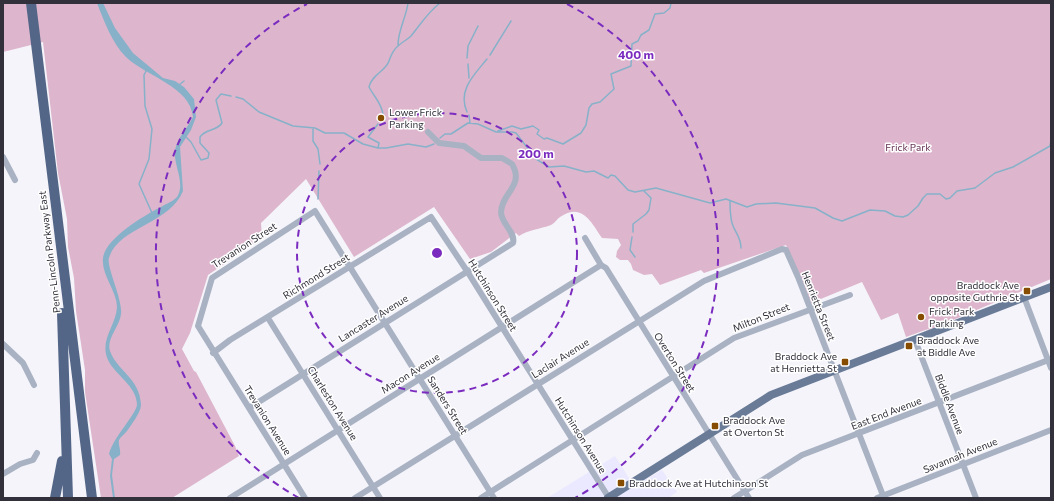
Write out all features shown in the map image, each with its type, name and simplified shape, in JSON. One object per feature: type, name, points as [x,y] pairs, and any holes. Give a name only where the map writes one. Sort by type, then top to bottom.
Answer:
[{"type":"highway","name":"Penn-Lincoln Parkway East","points":[[24,3],[85,498]]},
{"type":"highway","name":"Penn-Lincoln Parkway East","points":[[31,3],[85,455],[92,498]]},
{"type":"highway","points":[[62,313],[68,498]]},
{"type":"highway","points":[[55,498],[65,437]]},
{"type":"highway","points":[[85,455],[96,498]]},
{"type":"main road","points":[[609,498],[771,395],[1051,287]]},
{"type":"street","name":"Lancaster Avenue","points":[[249,408],[467,271],[509,247],[514,240],[503,221],[501,212],[503,203],[510,194],[517,176],[512,164],[502,158],[481,158],[464,146],[439,143],[428,132]]},
{"type":"street","points":[[3,157],[15,180]]},
{"type":"street","name":"Sanders Street","points":[[315,211],[494,498]]},
{"type":"street","name":"Trevanion Street","points":[[213,353],[198,326],[212,278],[315,211]]},
{"type":"street","name":"Richmond Street","points":[[213,353],[431,217]]},
{"type":"street","name":"Hutchinson Street","points":[[431,217],[467,271],[537,384]]},
{"type":"street","name":"Overton Street","points":[[585,238],[604,265],[749,498]]},
{"type":"street","name":"Henrietta Street","points":[[782,248],[786,252],[835,371],[881,497]]},
{"type":"street","name":"Laclair Avenue","points":[[355,498],[638,320],[709,278],[782,248]]},
{"type":"street","name":"Macon Avenue","points":[[230,498],[604,265]]},
{"type":"street","name":"Milton Street","points":[[572,441],[734,338],[850,295]]},
{"type":"street","points":[[1024,297],[1049,359],[1051,368]]},
{"type":"street","name":"Charleston Avenue","points":[[268,318],[374,486],[380,498]]},
{"type":"street","name":"Biddle Avenue","points":[[915,340],[938,403],[976,498]]},
{"type":"street","points":[[3,344],[23,363],[34,385]]},
{"type":"street","name":"Trevanion Avenue","points":[[213,353],[305,498]]},
{"type":"street","name":"East End Avenue","points":[[734,498],[802,456],[1049,359]]},
{"type":"street","name":"Hutchinson Avenue","points":[[537,384],[609,498]]},
{"type":"street","name":"Savannah Avenue","points":[[881,497],[1051,430]]},
{"type":"street","points":[[480,498],[572,441]]},
{"type":"street","points":[[3,474],[20,464],[33,460],[37,453]]},
{"type":"shaded area","points":[[97,3],[103,3],[115,28],[133,53],[163,78],[175,81],[184,87],[194,99],[196,117],[191,130],[180,147],[183,191],[176,202],[167,211],[123,239],[114,248],[109,258],[110,268],[121,308],[120,319],[111,337],[109,346],[110,351],[113,358],[133,381],[140,396],[141,405],[136,418],[119,440],[120,455],[114,459],[112,475],[115,498],[113,498],[110,476],[112,459],[109,454],[115,441],[133,414],[137,405],[136,398],[130,386],[111,365],[106,353],[105,346],[117,307],[115,295],[104,271],[103,258],[110,243],[117,236],[144,217],[177,197],[180,180],[175,156],[176,145],[193,117],[190,106],[184,97],[166,83],[126,57],[109,32]]},
{"type":"shaded area","points":[[615,456],[634,486],[662,470],[677,492],[668,498],[547,498]]},
{"type":"green space","name":"Frick Park","points":[[3,3],[1051,3],[1051,279],[924,332],[931,328],[906,337],[898,313],[881,320],[862,282],[811,303],[786,245],[704,273],[701,270],[660,285],[652,274],[644,275],[633,270],[628,260],[620,260],[616,257],[617,251],[621,245],[618,239],[602,238],[590,220],[580,213],[574,212],[560,217],[551,225],[519,236],[516,233],[491,252],[470,259],[434,207],[354,257],[306,179],[261,223],[262,238],[208,275],[190,333],[182,349],[196,372],[239,456],[172,498],[101,498],[85,392],[85,370],[76,311],[74,278],[68,247],[67,219],[58,173],[43,42],[3,52]]},
{"type":"waterway","points":[[398,45],[399,34],[408,3]]},
{"type":"waterway","points":[[383,115],[379,104],[369,87],[373,79],[385,67],[395,49],[411,36],[428,14],[440,3]]},
{"type":"waterway","points":[[498,131],[512,126],[521,129],[533,126],[539,130],[537,134],[544,139],[547,138],[563,144],[581,133],[586,125],[589,108],[592,104],[600,102],[614,89],[611,74],[631,66],[632,44],[638,41],[641,35],[649,30],[655,14],[664,13],[670,8],[671,3]]},
{"type":"waterway","points":[[490,55],[511,21]]},
{"type":"waterway","points":[[467,58],[468,46],[478,26]]},
{"type":"waterway","points":[[467,112],[464,104],[466,90],[473,77],[487,59]]},
{"type":"waterway","points":[[468,64],[469,78]]},
{"type":"waterway","points":[[146,71],[144,75],[145,106],[152,129],[149,159],[139,184],[152,213]]},
{"type":"waterway","points":[[179,85],[184,81]]},
{"type":"waterway","points":[[185,136],[191,142],[201,160],[208,158],[209,153],[200,143],[200,137],[202,134],[220,126],[222,123],[216,100],[221,94],[231,96]]},
{"type":"waterway","points":[[236,97],[243,99],[259,112],[293,126],[315,128],[325,133],[344,133],[363,144],[378,148],[408,144],[426,147],[434,144]]},
{"type":"waterway","points":[[469,115],[470,123]]},
{"type":"waterway","points":[[440,138],[445,134],[451,134],[468,123],[478,124],[496,132],[516,133],[536,159],[549,167],[564,166],[586,172],[594,171],[608,178],[611,175],[615,176],[628,190],[635,192],[656,188],[710,203],[726,199],[747,207],[756,204],[776,203],[815,208],[833,218],[842,221],[870,210],[885,211],[895,216],[903,217],[908,215],[918,206],[927,194],[940,194],[946,199],[950,198],[957,191],[975,188],[995,173],[1013,167],[1050,146],[1051,140]]},
{"type":"waterway","points":[[378,124],[368,137],[379,143],[378,148]]},
{"type":"waterway","points":[[313,128],[313,141],[318,149],[320,164]]},
{"type":"waterway","points":[[318,199],[319,171]]},
{"type":"waterway","points":[[633,232],[633,224],[649,210],[651,198],[644,191]]},
{"type":"waterway","points":[[730,201],[730,215],[740,241],[741,248]]},
{"type":"waterway","points":[[632,237],[630,250],[635,257]]},
{"type":"place","name":"Lower Frick Parking","points":[[381,118]]},
{"type":"place","name":"Braddock Ave opposite Guthrie St","points":[[1027,291]]},
{"type":"place","name":"Frick Park Parking","points":[[921,317]]},
{"type":"place","name":"Braddock Ave at Biddle Ave","points":[[909,346]]},
{"type":"place","name":"Braddock Ave at Henrietta St","points":[[845,362]]},
{"type":"place","name":"Braddock Ave at Overton St","points":[[715,426]]},
{"type":"place","name":"Braddock Ave at Hutchinson St","points":[[621,483]]}]
